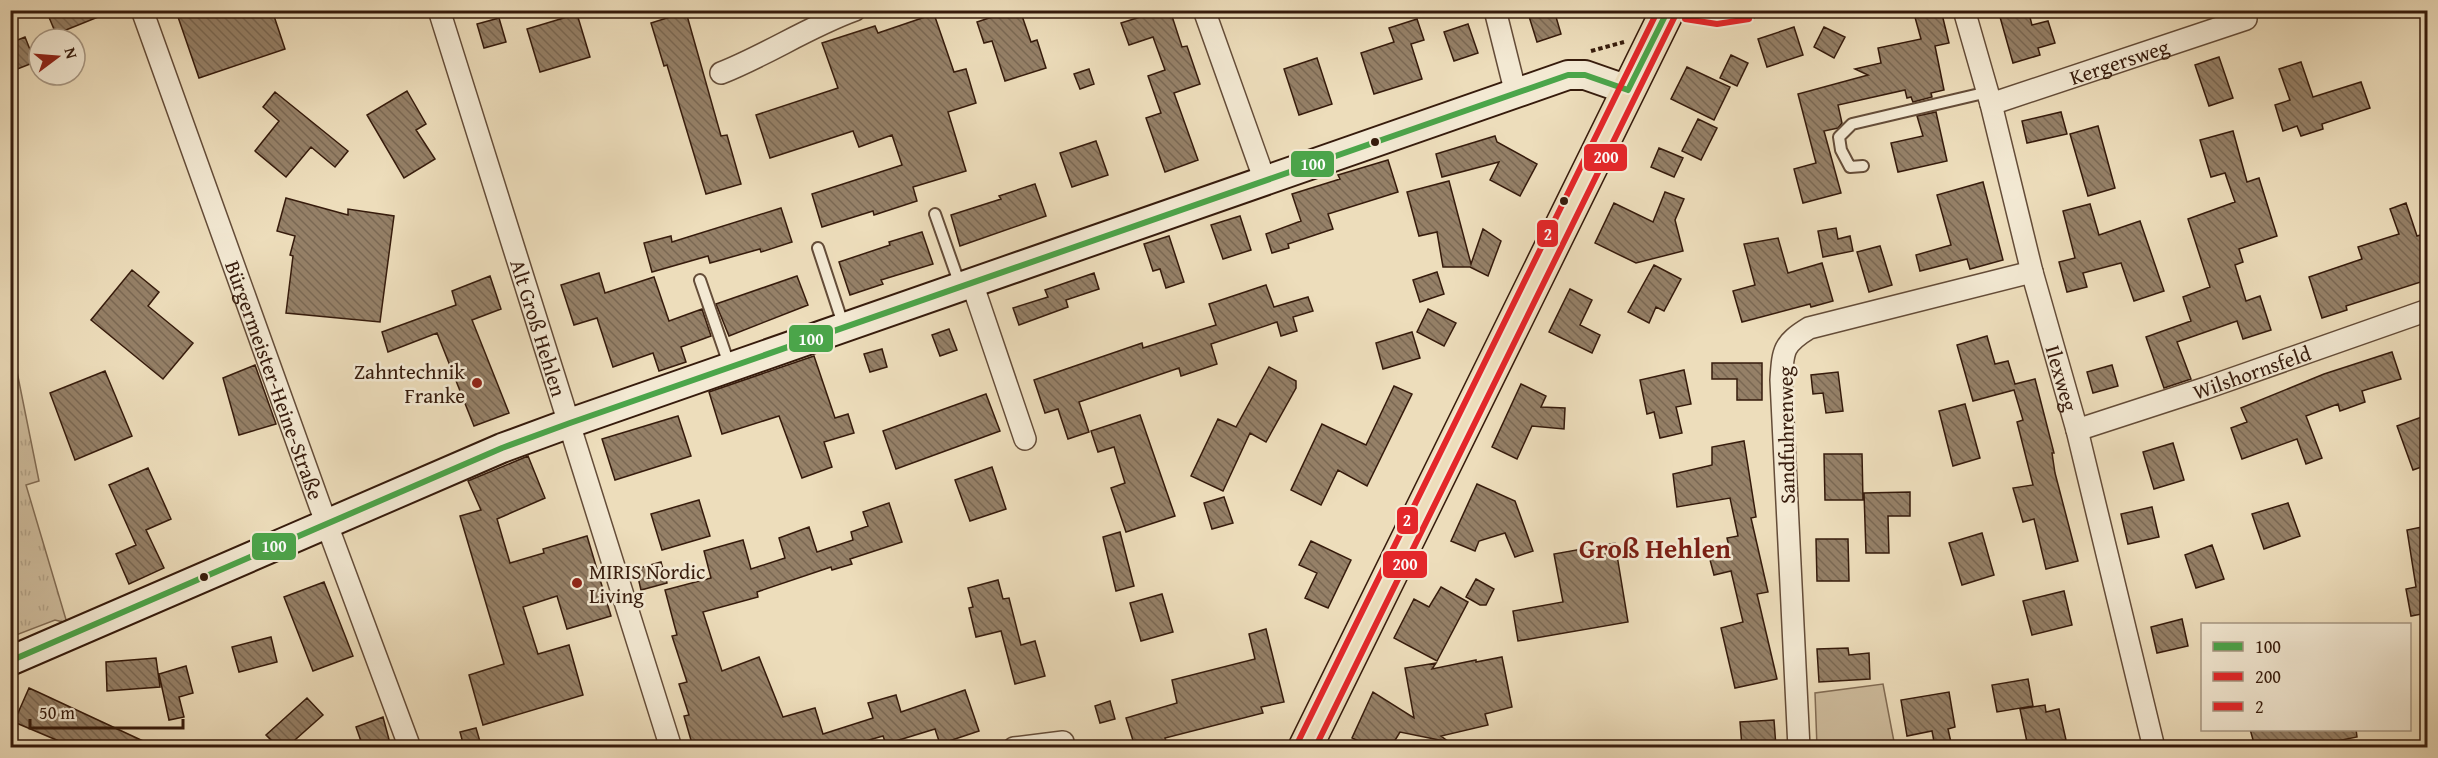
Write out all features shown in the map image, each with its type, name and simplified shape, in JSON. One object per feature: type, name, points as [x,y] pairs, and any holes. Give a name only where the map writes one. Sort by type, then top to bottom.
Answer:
[{"type":"main road","points":[[1305,747],[1668,10]]},
{"type":"main road","points":[[10,662],[502,448],[570,423],[1568,75],[1585,75],[1629,90]]},
{"type":"street","name":"Bürgermeister-Heine-Straße","points":[[142,10],[410,747]]},
{"type":"street","name":"Alt Groß Hehlen","points":[[439,10],[671,747]]},
{"type":"street","points":[[721,73],[838,16],[855,10]]},
{"type":"street","points":[[1204,10],[1265,181]]},
{"type":"street","points":[[1495,10],[1516,94]]},
{"type":"street","points":[[1688,10],[1709,16],[1735,14],[1746,10]]},
{"type":"street","name":"Ilexweg","points":[[1964,10],[1989,98],[2032,272],[2077,430],[2154,747]]},
{"type":"street","name":"Kergersweg","points":[[1989,98],[2246,19]]},
{"type":"street","name":"Sandfuhrenweg","points":[[1799,747],[1782,380],[1783,359],[1790,340],[1809,328],[2032,272]]},
{"type":"street","points":[[966,285],[1025,438]]},
{"type":"street","name":"Wilshornsfeld","points":[[2077,430],[2206,388],[2427,310]]},
{"type":"street","points":[[1014,747],[1063,742]]},
{"type":"lane","points":[[1863,166],[1850,167],[1841,150],[1839,137],[1852,124],[1989,98]]},
{"type":"lane","points":[[935,214],[966,285]]},
{"type":"lane","points":[[818,248],[844,328]]},
{"type":"lane","points":[[700,280],[730,367]]},
{"type":"green space","points":[[10,337],[39,481],[26,485],[67,623],[55,620],[11,637]]},
{"type":"green space","points":[[1883,684],[1895,747],[1817,747],[1815,693]]},
{"type":"building","points":[[46,10],[113,10],[73,27],[53,27]]},
{"type":"building","points":[[196,10],[272,10],[285,49],[199,78],[178,17]]},
{"type":"building","points":[[990,10],[1020,10],[1031,42],[1037,40],[1046,68],[1005,81],[992,41],[984,43],[977,22],[992,17]]},
{"type":"building","points":[[1137,10],[1170,10],[1182,47],[1187,46],[1200,84],[1174,93],[1198,160],[1165,172],[1146,118],[1161,113],[1148,76],[1165,70],[1153,37],[1129,45],[1121,23],[1140,17]]},
{"type":"building","points":[[1527,10],[1554,10],[1561,34],[1537,42]]},
{"type":"building","points":[[1913,10],[1941,10],[1949,43],[1935,46],[1944,90],[1931,93],[1932,97],[1913,102],[1911,97],[1907,98],[1905,90],[1838,105],[1842,123],[1838,128],[1824,131],[1841,193],[1803,203],[1794,169],[1816,163],[1798,94],[1868,75],[1855,69],[1881,63],[1878,48],[1921,39]]},
{"type":"building","points":[[1998,10],[2028,10],[2032,25],[2048,21],[2055,43],[2038,48],[2040,55],[2013,63]]},
{"type":"building","points":[[686,12],[721,136],[727,135],[741,184],[706,194],[667,65],[664,66],[651,23]]},
{"type":"building","points":[[577,14],[590,57],[540,72],[527,29]]},
{"type":"building","points":[[934,14],[954,72],[966,69],[976,103],[948,112],[966,171],[913,187],[917,201],[874,215],[873,211],[822,227],[812,194],[902,165],[892,135],[859,147],[853,131],[770,158],[756,115],[838,88],[822,43],[875,26],[878,33]]},
{"type":"building","points":[[499,18],[506,42],[484,48],[477,24]]},
{"type":"building","points":[[1417,19],[1424,40],[1411,44],[1422,79],[1374,94],[1361,53],[1394,42],[1389,28]]},
{"type":"building","points":[[1468,24],[1478,53],[1454,61],[1444,32]]},
{"type":"building","points":[[1794,27],[1803,55],[1767,67],[1758,39]]},
{"type":"building","points":[[1824,27],[1845,37],[1834,58],[1814,47]]},
{"type":"building","points":[[25,37],[27,42],[27,65],[10,72],[10,43]]},
{"type":"building","points":[[1731,55],[1748,63],[1737,86],[1720,78]]},
{"type":"building","points":[[2219,57],[2233,98],[2209,106],[2195,65]]},
{"type":"building","points":[[1317,58],[1332,104],[1299,115],[1284,69]]},
{"type":"building","points":[[2301,62],[2313,97],[2361,82],[2370,108],[2322,124],[2323,129],[2301,136],[2297,126],[2283,131],[2275,105],[2290,100],[2279,69]]},
{"type":"building","points":[[1687,67],[1730,87],[1714,120],[1671,99]]},
{"type":"building","points":[[1089,69],[1094,84],[1080,89],[1074,74]]},
{"type":"building","points":[[407,91],[426,124],[416,130],[435,159],[404,178],[367,115]]},
{"type":"building","points":[[275,92],[348,151],[335,167],[311,147],[286,177],[255,151],[279,121],[263,107]]},
{"type":"building","points":[[1936,112],[1947,161],[1898,172],[1891,143],[1923,136],[1917,116]]},
{"type":"building","points":[[2061,112],[2067,134],[2027,143],[2022,121]]},
{"type":"building","points":[[1698,119],[1717,128],[1701,160],[1682,151]]},
{"type":"building","points":[[2098,126],[2115,188],[2088,196],[2070,134]]},
{"type":"building","points":[[2233,131],[2247,182],[2259,178],[2277,236],[2239,249],[2243,262],[2235,265],[2246,301],[2260,296],[2271,330],[2243,339],[2237,321],[2177,342],[2191,379],[2164,388],[2146,337],[2191,321],[2183,297],[2210,287],[2188,219],[2235,202],[2225,173],[2211,177],[2200,140]]},
{"type":"building","points":[[1495,136],[1497,142],[1537,164],[1520,196],[1490,180],[1499,162],[1442,177],[1436,154]]},
{"type":"building","points":[[1096,141],[1108,175],[1072,187],[1060,153]]},
{"type":"building","points":[[1659,148],[1683,158],[1674,177],[1651,167]]},
{"type":"building","points":[[1388,160],[1398,192],[1328,214],[1333,229],[1288,244],[1289,248],[1272,253],[1266,234],[1301,221],[1292,194],[1340,179],[1338,175]]},
{"type":"building","points":[[1449,181],[1471,264],[1483,229],[1501,241],[1488,276],[1470,267],[1443,267],[1437,232],[1419,236],[1407,192]]},
{"type":"building","points":[[1983,182],[2003,260],[1970,269],[1967,259],[1920,271],[1916,255],[1951,245],[1937,195]]},
{"type":"building","points":[[1035,184],[1046,216],[960,246],[951,215],[1001,199],[999,196]]},
{"type":"building","points":[[1665,192],[1684,199],[1675,220],[1683,251],[1636,263],[1595,243],[1614,203],[1653,222]]},
{"type":"building","points":[[286,198],[348,215],[348,209],[394,216],[380,322],[286,313],[293,256],[290,255],[295,236],[277,231]]},
{"type":"building","points":[[2406,203],[2417,236],[2427,233],[2427,280],[2346,306],[2347,310],[2322,318],[2309,277],[2362,259],[2358,247],[2399,234],[2390,209]]},
{"type":"building","points":[[2090,204],[2099,235],[2140,221],[2164,291],[2134,301],[2121,263],[2083,273],[2087,287],[2067,292],[2059,262],[2075,258],[2063,211]]},
{"type":"building","points":[[781,208],[792,242],[761,252],[760,249],[710,263],[708,256],[652,272],[644,243],[671,236],[672,242]]},
{"type":"building","points":[[1240,216],[1251,250],[1223,259],[1211,225]]},
{"type":"building","points":[[1836,228],[1838,239],[1850,236],[1853,251],[1823,257],[1818,231]]},
{"type":"building","points":[[922,232],[933,264],[881,280],[883,284],[850,295],[839,262],[890,245],[889,242]]},
{"type":"building","points":[[1169,236],[1184,282],[1166,288],[1160,269],[1153,271],[1144,244]]},
{"type":"building","points":[[1778,238],[1788,273],[1822,263],[1833,301],[1811,307],[1810,304],[1742,322],[1733,291],[1755,285],[1744,244]]},
{"type":"building","points":[[1880,246],[1892,285],[1869,292],[1857,252]]},
{"type":"building","points":[[1654,265],[1681,279],[1664,311],[1656,307],[1649,323],[1628,312]]},
{"type":"building","points":[[132,270],[159,292],[148,306],[193,343],[163,379],[91,320]]},
{"type":"building","points":[[1437,272],[1444,294],[1420,302],[1413,280]]},
{"type":"building","points":[[599,273],[605,293],[654,277],[669,321],[702,309],[711,336],[681,347],[686,362],[659,371],[653,353],[613,367],[597,318],[574,325],[561,285]]},
{"type":"building","points":[[1094,273],[1099,289],[1066,300],[1068,307],[1019,325],[1013,308],[1048,297],[1045,290]]},
{"type":"building","points":[[490,276],[501,309],[472,320],[509,413],[474,426],[437,333],[388,352],[382,332],[456,305],[452,291]]},
{"type":"building","points":[[797,276],[808,305],[729,336],[716,304]]},
{"type":"building","points":[[1266,285],[1274,307],[1308,297],[1313,311],[1293,317],[1297,331],[1281,336],[1277,322],[1211,344],[1217,364],[1181,376],[1179,368],[1079,402],[1089,432],[1068,439],[1058,409],[1045,413],[1034,380],[1142,343],[1143,348],[1216,325],[1209,304]]},
{"type":"building","points":[[1570,289],[1592,300],[1580,325],[1600,335],[1592,353],[1549,332]]},
{"type":"building","points":[[1428,309],[1456,323],[1444,346],[1417,332]]},
{"type":"building","points":[[949,329],[957,350],[940,356],[932,335]]},
{"type":"building","points":[[1412,332],[1420,358],[1383,369],[1376,343]]},
{"type":"building","points":[[1987,336],[1995,364],[2008,361],[2015,384],[2035,379],[2054,453],[2052,453],[2055,473],[2078,561],[2046,569],[2034,519],[2023,522],[2013,488],[2033,485],[2017,422],[2023,420],[2014,390],[1973,401],[1957,345]]},
{"type":"building","points":[[882,349],[887,367],[870,372],[864,354]]},
{"type":"building","points":[[2392,352],[2401,379],[2362,391],[2365,402],[2340,411],[2338,404],[2306,416],[2322,458],[2306,464],[2297,439],[2242,459],[2231,428],[2247,422],[2241,408],[2324,374]]},
{"type":"building","points":[[814,356],[835,418],[848,414],[854,433],[824,442],[832,467],[802,478],[779,416],[722,434],[709,392]]},
{"type":"building","points":[[1712,363],[1762,363],[1762,400],[1737,400],[1737,379],[1712,379]]},
{"type":"building","points":[[255,365],[276,424],[239,435],[223,378]]},
{"type":"building","points":[[2112,365],[2118,386],[2093,393],[2087,372]]},
{"type":"building","points":[[1269,367],[1296,381],[1296,388],[1266,442],[1250,433],[1223,491],[1191,476],[1218,419],[1236,427]]},
{"type":"building","points":[[1684,370],[1691,404],[1676,407],[1682,433],[1660,438],[1654,412],[1647,414],[1640,380]]},
{"type":"building","points":[[105,371],[132,436],[75,460],[50,393]]},
{"type":"building","points":[[1838,372],[1843,411],[1826,413],[1823,393],[1813,394],[1811,375]]},
{"type":"building","points":[[1521,384],[1546,396],[1541,407],[1565,408],[1564,429],[1532,426],[1517,459],[1492,447]]},
{"type":"building","points":[[1394,386],[1412,394],[1367,486],[1338,470],[1321,505],[1291,490],[1322,424],[1366,445]]},
{"type":"building","points":[[986,394],[1000,431],[896,469],[883,431]]},
{"type":"building","points":[[1965,404],[1980,458],[1953,466],[1939,411]]},
{"type":"building","points":[[1140,415],[1175,516],[1126,532],[1111,488],[1125,483],[1114,447],[1098,452],[1091,431]]},
{"type":"building","points":[[2427,415],[2427,465],[2413,470],[2397,426]]},
{"type":"building","points":[[678,416],[691,456],[615,480],[602,439]]},
{"type":"building","points":[[1744,441],[1756,517],[1751,518],[1768,592],[1757,594],[1777,679],[1735,688],[1721,628],[1743,622],[1731,571],[1714,575],[1708,552],[1729,547],[1727,538],[1738,536],[1730,498],[1677,507],[1673,474],[1712,465],[1712,447]]},
{"type":"building","points":[[2173,443],[2184,480],[2154,489],[2143,452]]},
{"type":"building","points":[[1824,454],[1862,454],[1863,500],[1825,500]]},
{"type":"building","points":[[528,456],[545,498],[497,519],[510,563],[544,553],[543,549],[587,536],[611,616],[567,629],[557,596],[523,607],[538,654],[569,645],[583,695],[483,725],[469,675],[504,664],[460,516],[481,510],[468,481]]},
{"type":"building","points":[[992,467],[1006,509],[970,521],[955,480]]},
{"type":"building","points":[[148,468],[171,519],[146,530],[164,568],[129,584],[116,554],[136,545],[109,485]]},
{"type":"building","points":[[1477,484],[1515,501],[1533,551],[1515,557],[1505,533],[1479,541],[1475,551],[1451,541]]},
{"type":"building","points":[[1910,492],[1910,516],[1888,516],[1889,553],[1866,553],[1864,493]]},
{"type":"building","points":[[1224,497],[1233,523],[1212,529],[1204,503]]},
{"type":"building","points":[[699,500],[710,536],[662,550],[651,514]]},
{"type":"building","points":[[889,503],[902,542],[850,559],[852,564],[832,570],[831,567],[757,592],[758,597],[703,612],[722,671],[759,657],[783,717],[815,708],[823,734],[873,718],[868,703],[896,695],[901,712],[965,690],[979,731],[940,744],[935,729],[886,744],[883,736],[845,747],[693,747],[684,716],[689,715],[679,684],[687,682],[672,636],[677,635],[665,590],[711,578],[704,551],[743,540],[751,569],[785,558],[779,538],[809,527],[817,552],[853,540],[851,532],[868,526],[863,512]]},
{"type":"building","points":[[2288,503],[2300,536],[2264,549],[2252,514]]},
{"type":"building","points":[[2152,507],[2159,537],[2128,544],[2121,514]]},
{"type":"building","points":[[2427,526],[2427,613],[2411,616],[2406,589],[2416,587],[2407,530]]},
{"type":"building","points":[[1120,532],[1134,586],[1116,591],[1103,537]]},
{"type":"building","points":[[1982,533],[1994,575],[1962,585],[1949,543]]},
{"type":"building","points":[[1816,539],[1848,539],[1849,581],[1817,581]]},
{"type":"building","points":[[1311,541],[1351,560],[1328,608],[1305,598],[1317,573],[1299,565]]},
{"type":"building","points":[[1615,543],[1628,622],[1518,641],[1513,611],[1563,602],[1554,554]]},
{"type":"building","points":[[2212,545],[2224,579],[2196,588],[2185,555]]},
{"type":"building","points":[[661,562],[667,583],[641,590],[636,569]]},
{"type":"building","points":[[1476,579],[1494,589],[1486,605],[1480,605],[1466,597]]},
{"type":"building","points":[[998,580],[1003,599],[1009,598],[1021,645],[1035,641],[1045,676],[1015,684],[1001,631],[976,637],[969,608],[973,607],[968,588]]},
{"type":"building","points":[[324,582],[353,656],[313,671],[284,597]]},
{"type":"building","points":[[1441,587],[1468,602],[1437,661],[1394,638],[1414,599],[1429,607]]},
{"type":"building","points":[[2064,591],[2072,625],[2032,635],[2023,601]]},
{"type":"building","points":[[1162,594],[1173,632],[1141,641],[1130,603]]},
{"type":"building","points":[[2182,619],[2188,646],[2157,653],[2151,627]]},
{"type":"building","points":[[1266,629],[1284,702],[1261,707],[1263,713],[1165,738],[1168,747],[1135,747],[1126,718],[1177,703],[1172,680],[1255,659],[1249,634]]},
{"type":"building","points":[[271,637],[277,662],[239,672],[232,647]]},
{"type":"building","points":[[1848,648],[1849,655],[1869,653],[1870,679],[1819,682],[1817,649]]},
{"type":"building","points":[[1502,657],[1512,707],[1485,714],[1488,725],[1441,736],[1449,742],[1400,732],[1391,747],[1371,747],[1352,738],[1373,692],[1414,718],[1405,668],[1436,663],[1432,669]]},
{"type":"building","points":[[156,658],[160,687],[107,691],[106,662]]},
{"type":"building","points":[[186,666],[193,693],[179,697],[184,717],[169,720],[159,674]]},
{"type":"building","points":[[2028,679],[2033,706],[1997,712],[1992,685]]},
{"type":"building","points":[[29,688],[156,747],[73,747],[14,722]]},
{"type":"building","points":[[1949,692],[1955,727],[1948,729],[1952,747],[1935,747],[1932,731],[1907,736],[1901,700]]},
{"type":"building","points":[[307,698],[323,715],[287,747],[278,747],[266,735]]},
{"type":"building","points":[[1110,701],[1115,719],[1100,723],[1095,706]]},
{"type":"building","points":[[2045,705],[2046,712],[2059,709],[2066,740],[2028,747],[2020,709]]},
{"type":"building","points":[[383,717],[391,747],[363,747],[356,727]]},
{"type":"building","points":[[1774,720],[1776,747],[1742,747],[1740,722]]},
{"type":"building","points":[[476,728],[481,745],[464,747],[460,732]]},
{"type":"building","points":[[2251,731],[2356,731],[2357,737],[2307,747],[2255,747]]},
{"type":"transit line","name":"2","points":[[1297,744],[1658,10]]},
{"type":"transit line","name":"100","points":[[1628,90],[1668,10]]},
{"type":"transit line","name":"200","points":[[1315,748],[1676,14]]},
{"type":"transit line","name":"200","points":[[1685,19],[1717,24],[1749,19]]},
{"type":"transit line","name":"100","points":[[10,661],[502,448],[570,423],[1568,75],[1585,75],[1628,90]]},
{"type":"place","name":"Zahntechnik Franke","points":[[477,383]]},
{"type":"place","name":"MIRIS Nordic Living","points":[[577,583]]},
{"type":"district","name":"Groß Hehlen","points":[[1655,548]]}]
